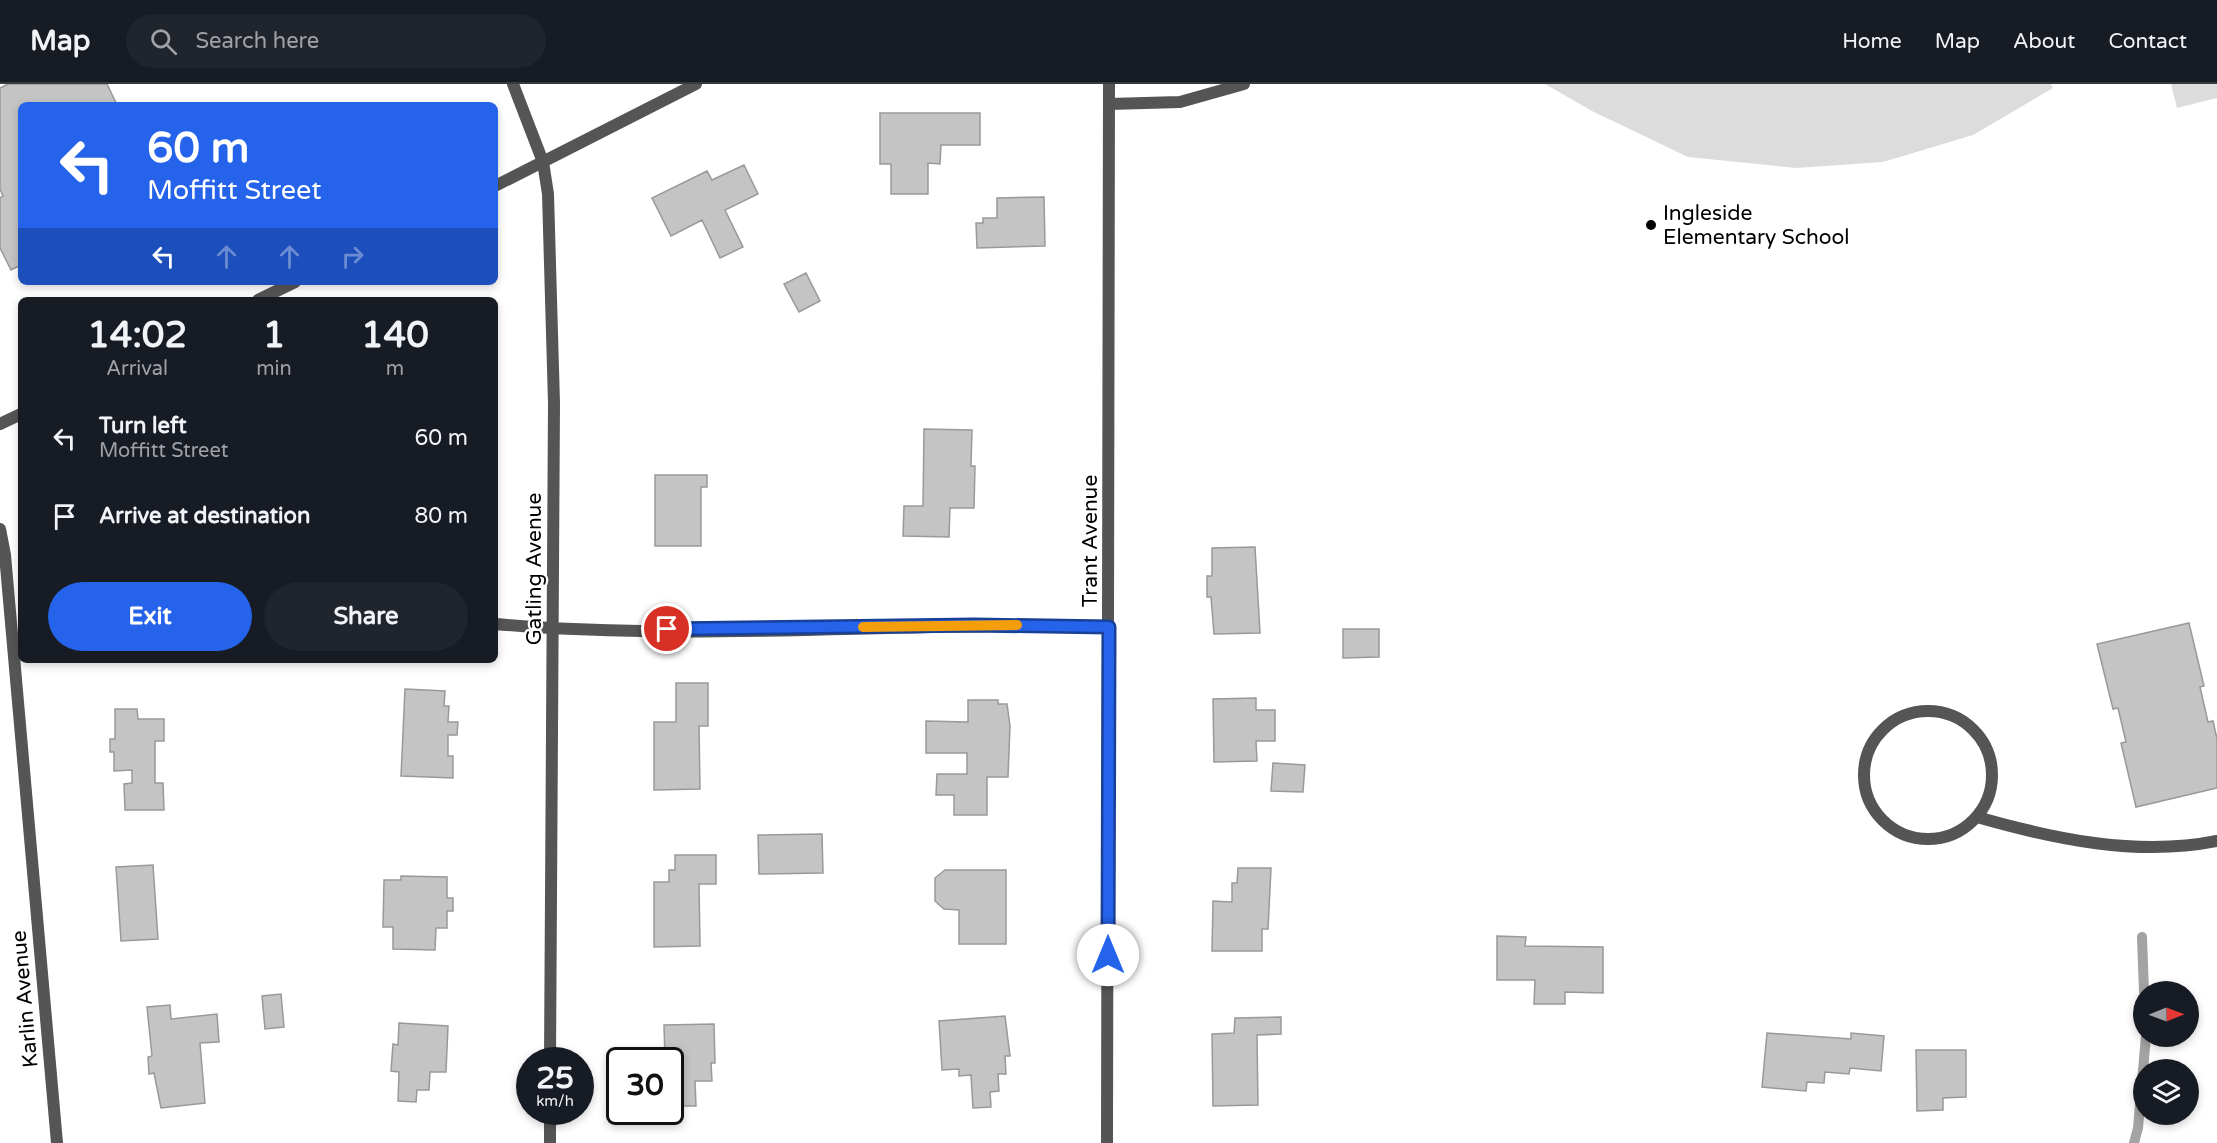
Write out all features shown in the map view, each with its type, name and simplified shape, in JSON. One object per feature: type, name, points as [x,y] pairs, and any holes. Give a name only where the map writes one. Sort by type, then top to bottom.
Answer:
[{"type":"street","name":"Gatling Avenue","points":[[513,84],[543,162],[548,194],[554,404],[550,1047]]},
{"type":"street","points":[[498,184],[696,84]]},
{"type":"street","name":"Trant Avenue","points":[[1107,1143],[1109,84]]},
{"type":"street","points":[[1109,104],[1180,102],[1244,84]]},
{"type":"street","points":[[264,297],[289,285]]},
{"type":"street","points":[[0,424],[18,415]]},
{"type":"street","name":"Karlin Avenue","points":[[0,528],[18,656]]},
{"type":"street","points":[[498,624],[552,629],[782,629],[1040,625],[1109,627]]},
{"type":"street","name":"Karlin Avenue","points":[[19,663],[57,1143]]},
{"type":"street","points":[[1917,711],[1940,712],[1961,720],[1978,735],[1989,755],[1992,777],[1989,794],[1977,817],[1954,834],[1932,840],[1905,836],[1890,827],[1876,814],[1867,794],[1864,771],[1867,753],[1879,733],[1896,719],[1917,711]]},
{"type":"street","points":[[1977,817],[2061,838],[2145,847],[2183,848],[2217,841]]},
{"type":"street","points":[[550,1125],[550,1143]]},
{"type":"shaded area","points":[[1545,84],[2051,84],[2053,88],[1973,135],[1883,162],[1796,168],[1688,157],[1592,111]]},
{"type":"shaded area","points":[[2171,84],[2217,84],[2217,98],[2177,108]]},
{"type":"building","points":[[8,84],[107,84],[116,102],[18,102],[18,266],[11,270],[0,248],[0,198],[3,196],[0,189],[0,88]]},
{"type":"building","points":[[880,113],[980,113],[980,145],[941,145],[940,164],[928,163],[928,194],[891,194],[891,164],[880,164]]},
{"type":"building","points":[[744,165],[758,194],[725,210],[743,247],[720,258],[702,220],[671,236],[652,198],[707,171],[712,180]]},
{"type":"building","points":[[1044,197],[1045,246],[977,248],[976,223],[983,223],[983,218],[997,218],[997,198]]},
{"type":"building","points":[[806,273],[820,301],[799,312],[784,284]]},
{"type":"building","points":[[924,429],[972,430],[971,466],[975,466],[974,508],[950,508],[949,537],[903,536],[904,506],[923,506]]},
{"type":"building","points":[[655,475],[707,475],[707,487],[701,487],[701,546],[655,546]]},
{"type":"building","points":[[1255,547],[1260,633],[1214,634],[1211,597],[1207,597],[1207,576],[1212,576],[1212,548]]},
{"type":"building","points":[[2189,623],[2204,686],[2200,687],[2208,722],[2213,721],[2217,739],[2217,788],[2136,807],[2121,743],[2126,742],[2118,708],[2113,709],[2097,644]]},
{"type":"building","points":[[1343,629],[1379,629],[1379,657],[1343,658]]},
{"type":"building","points":[[676,683],[708,683],[708,726],[699,726],[700,789],[654,790],[654,722],[676,722]]},
{"type":"building","points":[[405,689],[445,691],[444,706],[449,706],[448,722],[458,722],[457,735],[448,735],[448,756],[453,756],[453,778],[401,776]]},
{"type":"building","points":[[1256,698],[1256,710],[1275,710],[1275,741],[1256,741],[1257,761],[1214,762],[1213,699]]},
{"type":"building","points":[[968,700],[998,700],[998,704],[1007,704],[1010,726],[1008,777],[987,777],[987,815],[954,815],[954,795],[936,795],[937,774],[967,774],[967,753],[926,753],[926,721],[968,722]]},
{"type":"building","points":[[115,709],[137,709],[138,719],[164,719],[164,741],[155,741],[155,783],[163,783],[164,810],[125,810],[124,784],[132,783],[132,770],[114,771],[114,752],[110,752],[110,739],[115,739]]},
{"type":"building","points":[[1273,763],[1305,765],[1303,792],[1271,791]]},
{"type":"building","points":[[822,834],[823,873],[759,874],[758,835]]},
{"type":"building","points":[[675,855],[716,855],[716,884],[699,884],[700,946],[654,947],[654,882],[669,882],[669,870],[675,870]]},
{"type":"building","points":[[153,865],[158,939],[121,941],[116,867]]},
{"type":"building","points":[[1238,868],[1271,868],[1268,929],[1262,929],[1262,951],[1212,951],[1213,901],[1232,902],[1232,883],[1237,883]]},
{"type":"building","points":[[945,870],[1006,870],[1006,944],[959,944],[959,910],[944,909],[935,901],[935,878]]},
{"type":"building","points":[[401,876],[447,877],[447,898],[453,898],[453,911],[447,911],[447,928],[436,928],[435,950],[393,949],[393,927],[383,927],[384,880],[401,880]]},
{"type":"building","points":[[1497,936],[1526,937],[1525,946],[1603,947],[1603,993],[1565,992],[1565,1004],[1534,1004],[1535,980],[1497,980]]},
{"type":"building","points":[[281,994],[284,1027],[265,1029],[262,996]]},
{"type":"building","points":[[170,1005],[171,1019],[217,1014],[219,1042],[200,1043],[205,1103],[161,1108],[154,1073],[149,1074],[148,1057],[152,1056],[147,1007]]},
{"type":"building","points":[[1005,1016],[1010,1056],[1005,1056],[1006,1074],[998,1074],[999,1091],[990,1092],[991,1107],[973,1108],[971,1075],[959,1076],[959,1069],[942,1070],[939,1021]]},
{"type":"building","points":[[1281,1017],[1281,1034],[1257,1035],[1258,1105],[1213,1106],[1212,1034],[1234,1033],[1235,1018]]},
{"type":"building","points":[[399,1023],[448,1026],[446,1072],[430,1072],[429,1090],[417,1090],[416,1102],[398,1101],[399,1072],[391,1071],[393,1044],[398,1045]]},
{"type":"building","points":[[714,1024],[715,1063],[711,1063],[712,1081],[695,1081],[696,1106],[684,1106],[684,1047],[665,1047],[664,1025]]},
{"type":"building","points":[[1767,1033],[1851,1039],[1851,1033],[1884,1036],[1881,1071],[1850,1068],[1849,1074],[1825,1072],[1824,1083],[1807,1082],[1806,1091],[1762,1087]]},
{"type":"building","points":[[1916,1050],[1966,1050],[1966,1097],[1943,1098],[1943,1110],[1917,1111]]},
{"type":"waterway","points":[[2142,937],[2144,981]]},
{"type":"waterway","points":[[2134,1143],[2138,1128],[2145,1047]]},
{"type":"slow traffic","points":[[863,627],[1017,625]]},
{"type":"place","name":"Ingleside Elementary School","points":[[1651,225]]},
{"type":"route","points":[[667,629],[975,625],[1109,627],[1108,955]]}]
